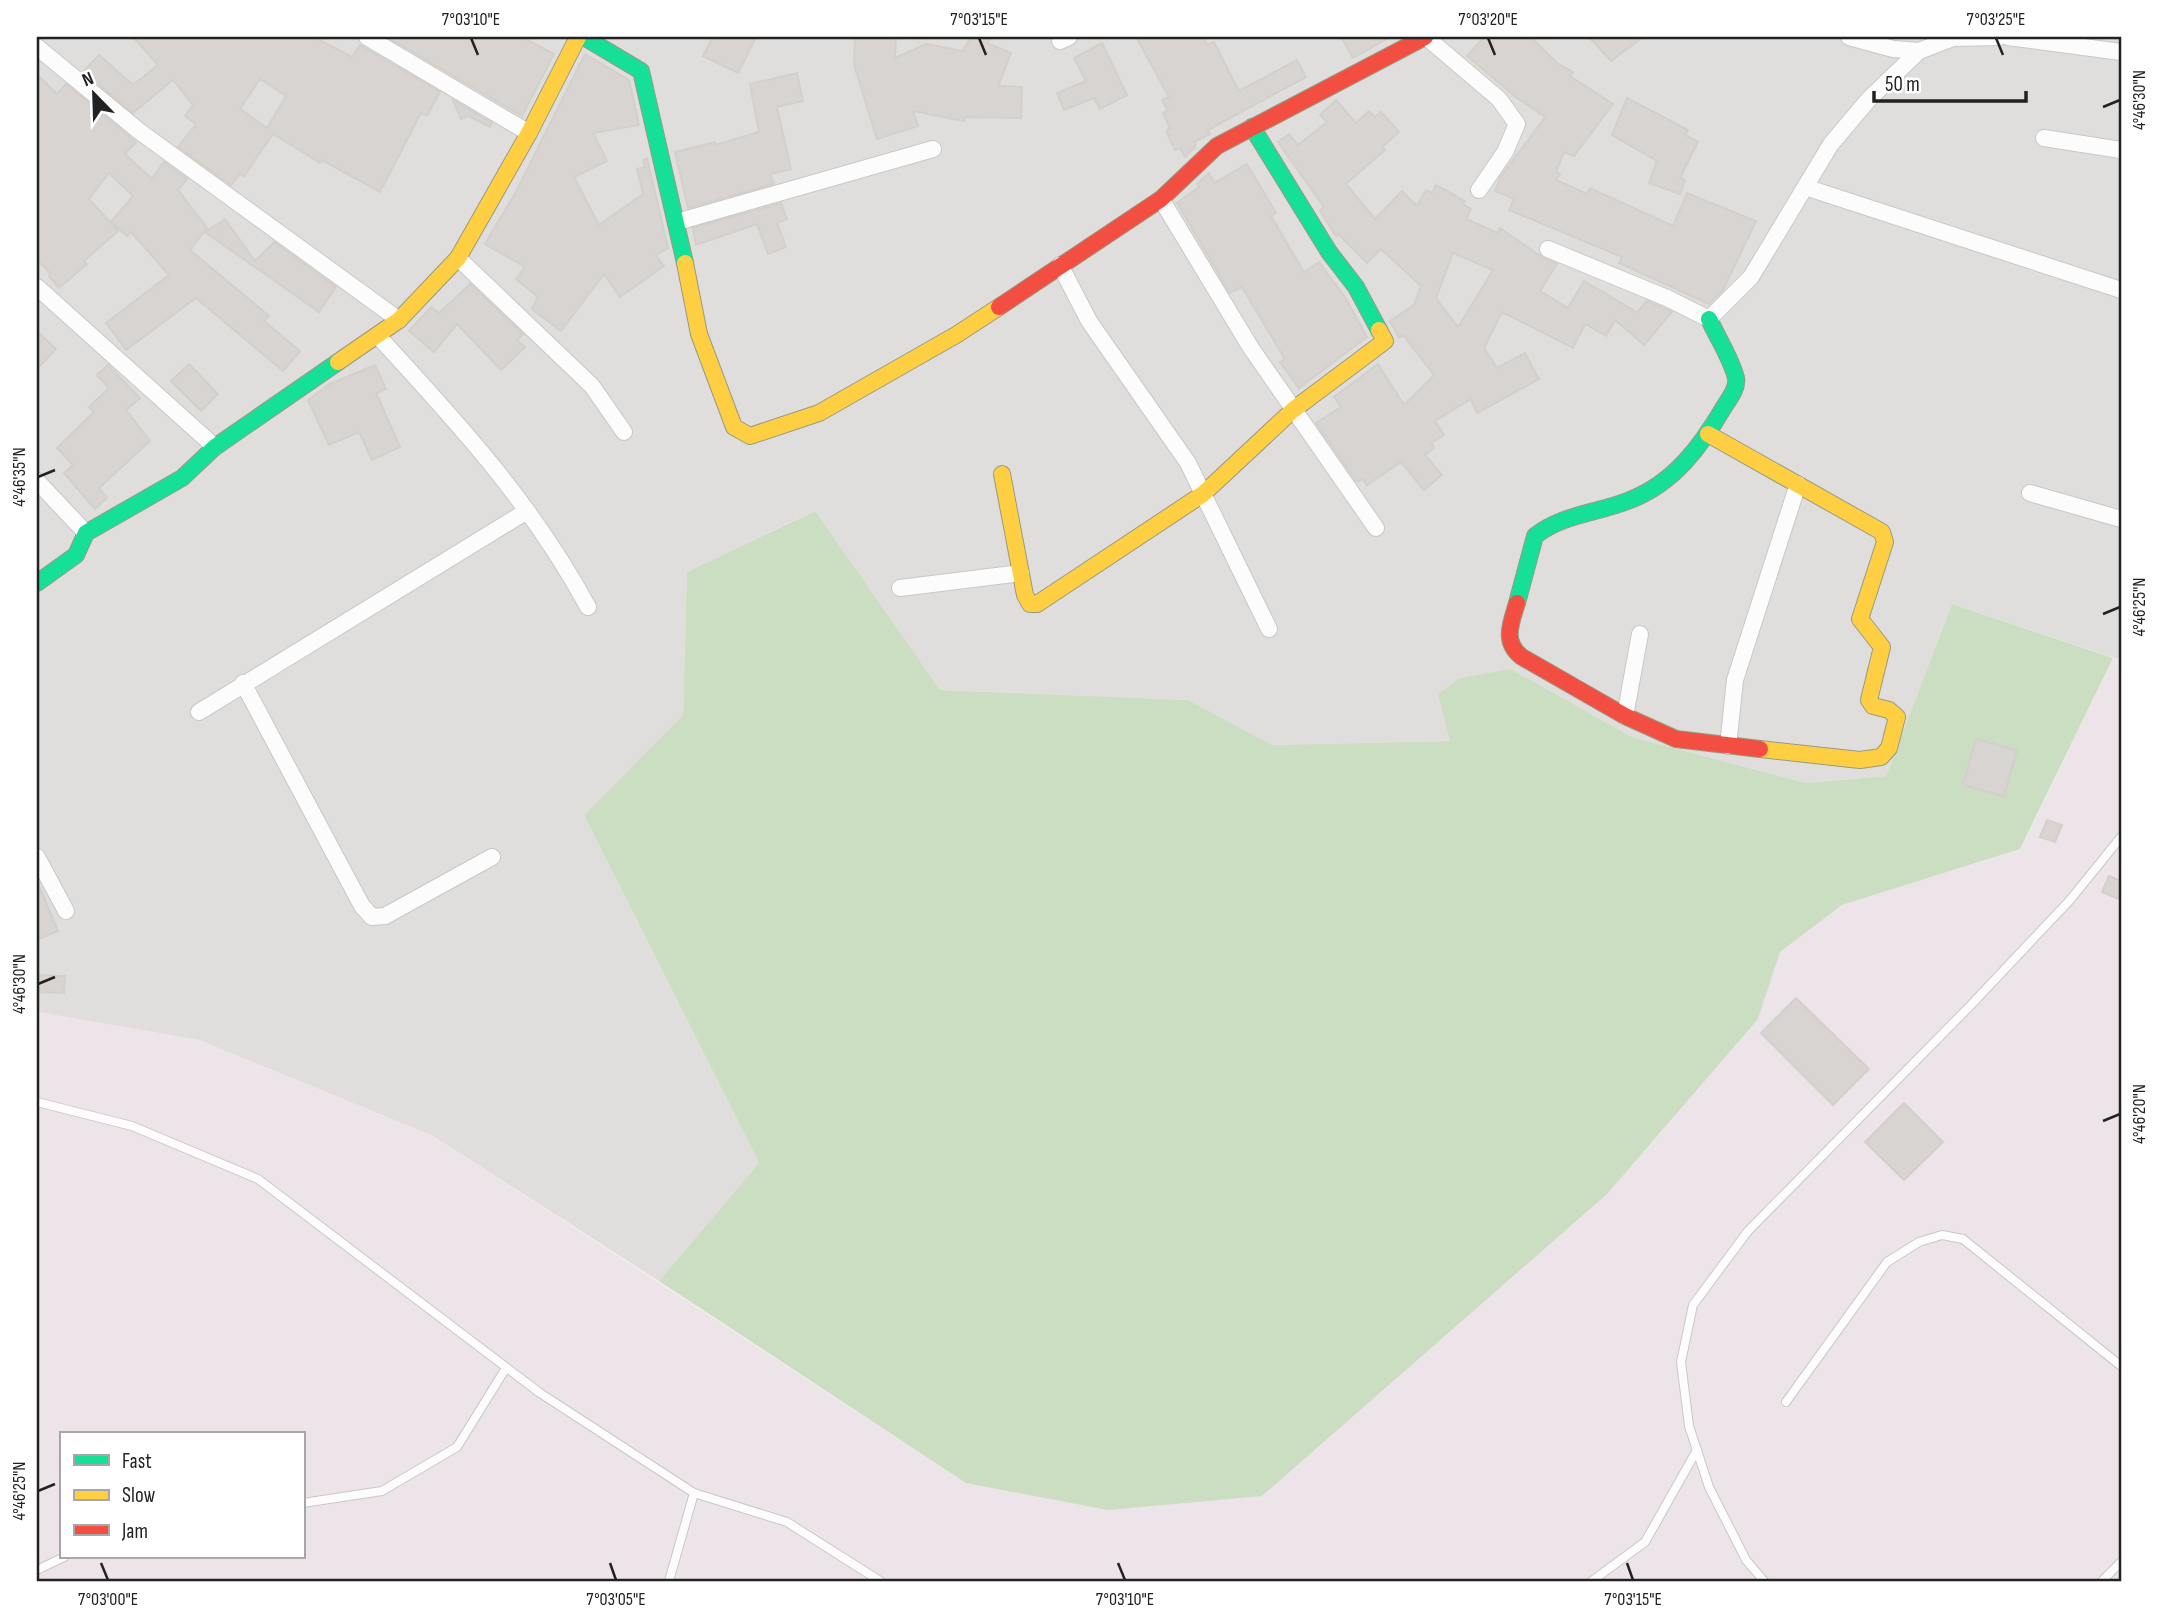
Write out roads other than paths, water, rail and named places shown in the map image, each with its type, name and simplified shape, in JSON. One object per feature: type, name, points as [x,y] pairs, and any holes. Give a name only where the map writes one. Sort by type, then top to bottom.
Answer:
[{"type":"street","points":[[367,37],[530,133]]},
{"type":"street","points":[[37,583],[76,555],[86,533],[183,478],[215,447],[399,320],[458,258],[530,133],[578,37]]},
{"type":"street","points":[[584,37],[641,71],[677,222],[699,334],[734,427],[750,436],[819,413],[956,335],[1161,199],[1217,146],[1425,37],[1499,99],[1517,124],[1505,152],[1479,190]]},
{"type":"street","points":[[1849,37],[1893,49],[1919,51]]},
{"type":"street","points":[[1709,319],[1751,277],[1831,144],[1861,107],[1919,51],[1953,38],[1999,37]]},
{"type":"street","points":[[2008,37],[2121,52]]},
{"type":"street","points":[[37,47],[139,131],[399,320]]},
{"type":"street","points":[[1002,474],[1028,603],[1037,604],[1203,494],[1293,410],[1385,341],[1356,286],[1329,252],[1252,127]]},
{"type":"street","points":[[2044,138],[2121,150]]},
{"type":"street","points":[[677,222],[933,149]]},
{"type":"street","points":[[1805,187],[2121,290]]},
{"type":"street","points":[[1161,199],[1251,348],[1376,528]]},
{"type":"street","points":[[1548,250],[1667,298],[1709,319],[1725,360],[1737,380],[1734,391],[1698,452],[1665,483],[1611,508],[1554,523],[1535,536],[1508,635],[1509,643],[1522,657],[1625,716],[1675,739],[1860,760],[1881,757],[1889,748],[1897,717],[1889,710],[1873,706],[1869,695],[1882,647],[1860,619],[1885,542],[1882,532],[1709,434]]},
{"type":"street","points":[[458,258],[592,386],[624,432]]},
{"type":"street","points":[[1060,265],[1089,321],[1188,463],[1269,629]]},
{"type":"street","points":[[37,287],[215,447]]},
{"type":"street","points":[[378,336],[479,446],[562,561],[588,607]]},
{"type":"street","points":[[37,481],[86,533]]},
{"type":"street","points":[[1728,746],[1735,680],[1798,484]]},
{"type":"street","points":[[2030,493],[2121,519]]},
{"type":"street","points":[[199,712],[527,511]]},
{"type":"street","points":[[900,588],[1021,573]]},
{"type":"street","points":[[1625,716],[1640,634]]},
{"type":"street","points":[[243,683],[362,906],[372,917],[385,916],[492,857]]},
{"type":"street","points":[[37,857],[66,911]]},
{"type":"lane","points":[[1764,1581],[1746,1560],[1709,1487],[1689,1426],[1681,1362],[1693,1306],[1748,1231],[1970,1006],[2070,900],[2121,837]]},
{"type":"lane","points":[[37,1102],[132,1126],[258,1179],[540,1393],[694,1493],[787,1522],[880,1581]]},
{"type":"lane","points":[[1786,1402],[1888,1262],[1919,1242],[1942,1235],[1963,1239],[2121,1366]]},
{"type":"lane","points":[[304,1503],[382,1491],[457,1447],[506,1368]]},
{"type":"lane","points":[[1592,1581],[1645,1542],[1697,1450]]},
{"type":"lane","points":[[669,1581],[694,1493]]},
{"type":"lane","points":[[37,1570],[62,1558]]},
{"type":"lane","points":[[2102,1581],[2121,1562]]}]
